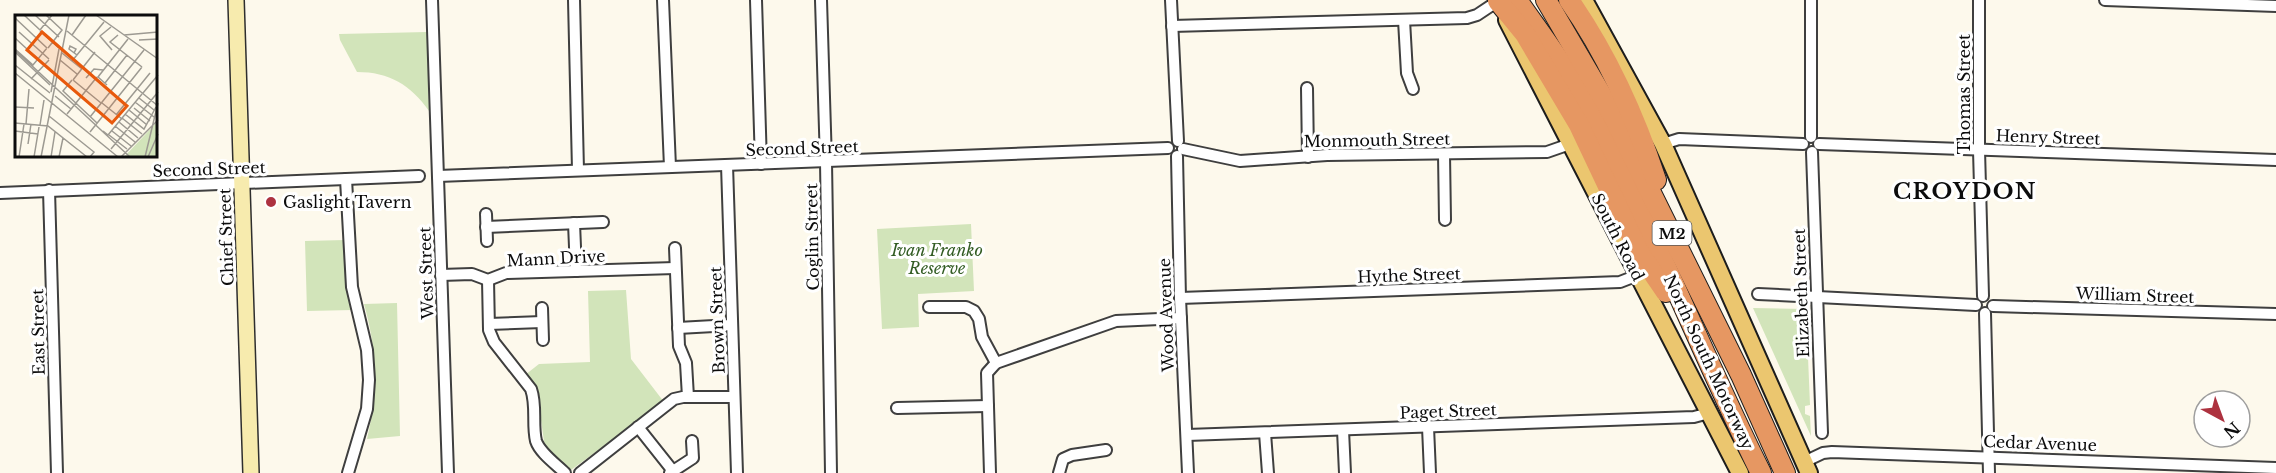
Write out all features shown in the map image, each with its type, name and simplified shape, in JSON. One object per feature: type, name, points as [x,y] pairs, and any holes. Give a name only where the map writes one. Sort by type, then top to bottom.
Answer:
[{"type":"highway","name":"North South Motorway","points":[[1504,0],[1579,125],[1640,254],[1694,332],[1761,473]]},
{"type":"highway","name":"North South Motorway","points":[[1546,0],[1608,106],[1741,375],[1785,473]]},
{"type":"highway","points":[[1569,0],[1599,47],[1626,98],[1678,247]]},
{"type":"main road","name":"South Road","points":[[1504,0],[1570,144],[1740,473]]},
{"type":"main road","points":[[1584,0],[1663,144],[1807,468]]},
{"type":"street","name":"Chief Street","points":[[236,0],[251,473]]},
{"type":"street","name":"West Street","points":[[432,0],[448,473]]},
{"type":"street","points":[[574,0],[578,170]]},
{"type":"street","points":[[663,0],[670,167]]},
{"type":"street","points":[[756,0],[760,164]]},
{"type":"street","name":"Coglin Street","points":[[821,0],[831,473]]},
{"type":"street","name":"Wood Avenue","points":[[1171,0],[1179,149],[1180,298],[1188,473]]},
{"type":"street","points":[[1172,26],[1467,18],[1478,15],[1504,0]]},
{"type":"street","name":"Elizabeth Street","points":[[1811,0],[1811,144],[1821,433]]},
{"type":"street","name":"Thomas Street","points":[[1979,0],[1979,301]]},
{"type":"street","points":[[2105,0],[2276,6]]},
{"type":"street","points":[[1404,20],[1407,73],[1413,89]]},
{"type":"street","points":[[1307,88],[1308,157]]},
{"type":"street","name":"Henry Street","points":[[1663,144],[1679,139],[2276,160]]},
{"type":"street","name":"Second Street","points":[[438,176],[1168,148],[1172,142],[1179,149]]},
{"type":"street","name":"Monmouth Street","points":[[1179,149],[1240,161],[1308,157],[1547,152],[1570,144]]},
{"type":"street","points":[[1444,154],[1445,220]]},
{"type":"street","name":"Brown Street","points":[[727,165],[737,473]]},
{"type":"street","name":"Second Street","points":[[0,193],[419,176]]},
{"type":"street","points":[[346,179],[352,287],[367,350],[369,380],[367,409],[348,473]]},
{"type":"street","name":"East Street","points":[[49,190],[57,473]]},
{"type":"street","points":[[486,214],[487,242]]},
{"type":"street","points":[[486,227],[603,222]]},
{"type":"street","points":[[574,223],[576,271]]},
{"type":"street","points":[[675,248],[679,346],[686,363],[688,397]]},
{"type":"street","name":"Mann Drive","points":[[441,275],[472,274],[488,280],[506,273],[675,268]]},
{"type":"street","name":"Hythe Street","points":[[1180,298],[1620,282],[1638,276]]},
{"type":"street","points":[[488,280],[489,330],[494,342],[531,389],[534,398],[536,442],[565,473]]},
{"type":"street","points":[[1758,294],[1816,298],[1979,301],[1978,310],[1989,309],[1989,473]]},
{"type":"street","points":[[929,307],[966,307],[974,311],[979,319],[982,337],[996,363]]},
{"type":"street","points":[[542,308],[543,340]]},
{"type":"street","name":"William Street","points":[[1989,309],[2276,314]]},
{"type":"street","points":[[990,473],[987,373],[996,363],[1116,321],[1181,318]]},
{"type":"street","points":[[489,324],[542,322]]},
{"type":"street","points":[[678,328],[732,326]]},
{"type":"street","points":[[580,473],[674,399],[734,397]]},
{"type":"street","points":[[897,408],[988,406]]},
{"type":"street","name":"Paget Street","points":[[1187,435],[1694,417],[1709,413]]},
{"type":"street","points":[[638,427],[671,472],[693,458],[692,441]]},
{"type":"street","points":[[1428,427],[1430,473]]},
{"type":"street","points":[[1343,430],[1345,473]]},
{"type":"street","points":[[1265,432],[1268,473]]},
{"type":"street","points":[[1059,473],[1063,459],[1071,455],[1107,450]]},
{"type":"street","name":"Cedar Avenue","points":[[1807,468],[1827,452],[2276,468]]},
{"type":"green space","points":[[427,32],[429,111],[407,87],[389,77],[357,72],[339,34]]},
{"type":"green space","name":"Ivan Franko Reserve","points":[[971,224],[974,291],[918,294],[919,327],[882,329],[877,229]]},
{"type":"green space","points":[[345,240],[347,287],[353,310],[307,311],[305,241]]},
{"type":"green space","points":[[626,290],[631,359],[664,402],[571,470],[545,448],[537,393],[525,375],[539,364],[590,362],[588,291]]},
{"type":"green space","points":[[397,303],[400,436],[367,439],[373,404],[374,354],[364,304]]},
{"type":"green space","points":[[1753,308],[1806,309],[1810,405],[1805,406],[1805,414],[1810,416],[1811,436]]},
{"type":"place","name":"Gaslight Tavern","points":[[271,202]]},
{"type":"district","name":"CROYDON","points":[[1965,191]]}]
